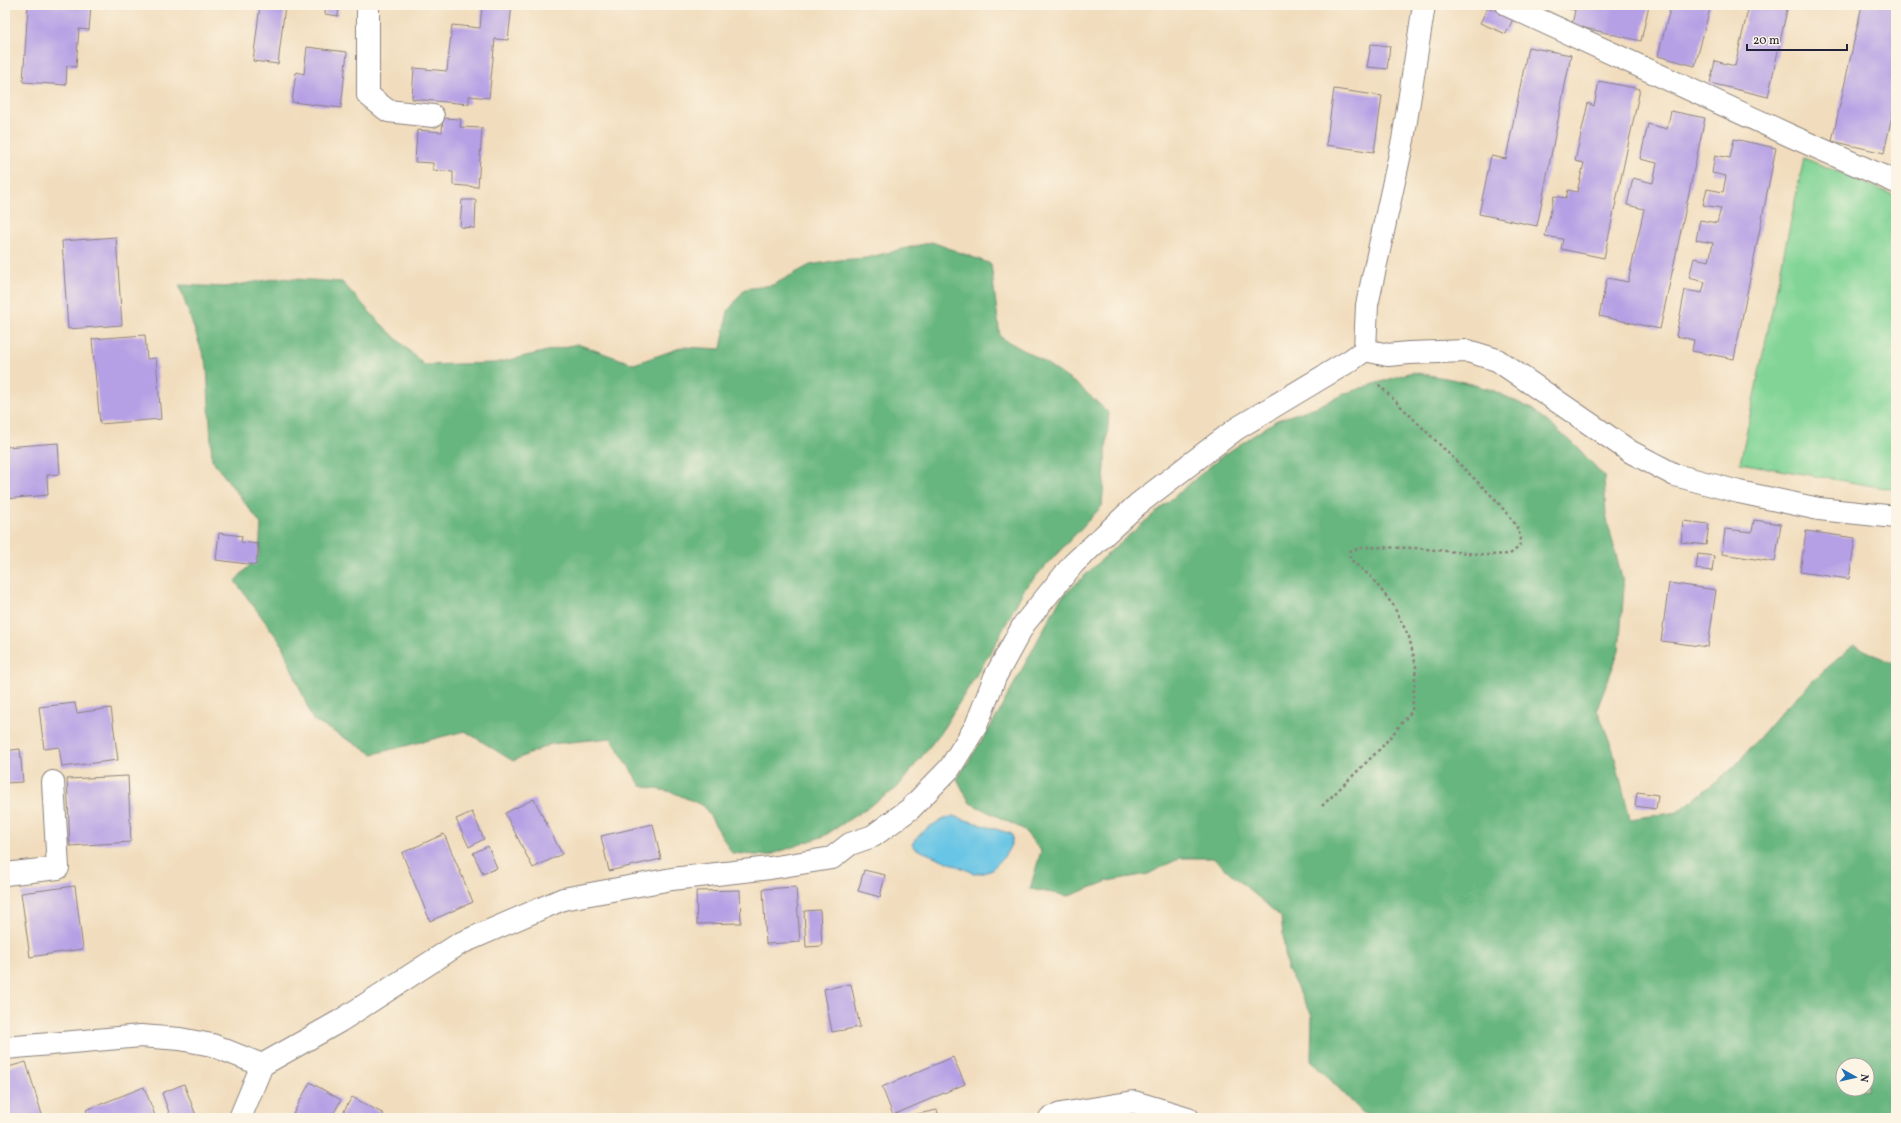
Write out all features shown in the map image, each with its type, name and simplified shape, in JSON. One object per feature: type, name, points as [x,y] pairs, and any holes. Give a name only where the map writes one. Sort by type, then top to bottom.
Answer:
[{"type":"street","points":[[368,5],[368,95],[388,111],[433,116]]},
{"type":"street","points":[[1358,355],[1403,140],[1424,5]]},
{"type":"street","points":[[1507,5],[1791,136],[1896,182]]},
{"type":"street","points":[[240,1118],[242,1110],[262,1065],[346,1018],[459,944],[563,899],[672,879],[770,868],[832,858],[850,844],[873,836],[910,808],[950,768],[976,726],[995,677],[1024,624],[1074,563],[1138,504],[1236,429],[1358,355],[1468,351],[1497,360],[1631,452],[1675,475],[1739,492],[1819,509],[1896,517]]},
{"type":"street","points":[[5,874],[58,868],[53,782]]},
{"type":"street","points":[[5,1048],[149,1036],[180,1039],[212,1045],[262,1065]]},
{"type":"street","points":[[1050,1118],[1061,1114],[1134,1102],[1188,1118]]},
{"type":"path","points":[[1322,806],[1381,748],[1412,711],[1416,666],[1409,637],[1393,605],[1371,577],[1350,559],[1350,551],[1365,547],[1510,554],[1519,547],[1521,538],[1516,526],[1496,500],[1400,405],[1358,355]]},
{"type":"green space","points":[[1804,158],[1896,196],[1896,490],[1740,463]]},
{"type":"green space","points":[[932,242],[991,264],[1000,337],[1041,360],[1079,386],[1109,413],[1102,506],[1024,589],[996,643],[941,732],[897,788],[824,836],[767,856],[732,853],[704,806],[672,792],[641,786],[611,738],[551,744],[513,761],[465,731],[373,754],[313,720],[281,643],[235,581],[259,555],[261,524],[212,460],[207,366],[179,285],[225,287],[279,278],[342,282],[378,321],[424,365],[496,363],[577,344],[634,364],[683,347],[721,349],[728,311],[745,289],[773,285],[810,265],[839,260],[866,258]]},
{"type":"green space","points":[[1412,372],[1456,380],[1492,390],[1532,409],[1574,444],[1604,476],[1606,515],[1624,587],[1619,651],[1597,709],[1613,750],[1630,819],[1678,812],[1734,767],[1784,709],[1821,673],[1854,645],[1896,665],[1896,1118],[1373,1118],[1363,1113],[1311,1060],[1312,1015],[1287,969],[1281,917],[1213,858],[1180,858],[1148,874],[1108,881],[1069,896],[1030,889],[1041,851],[1023,829],[970,803],[957,779],[993,723],[1060,599],[1114,548],[1221,457],[1277,420],[1316,407],[1346,393]]},
{"type":"water","points":[[953,816],[1012,834],[1011,845],[999,863],[989,871],[974,873],[914,848],[912,844],[920,834],[935,823]]},
{"type":"building","points":[[28,5],[91,5],[89,30],[79,29],[76,67],[67,66],[66,85],[23,82]]},
{"type":"building","points":[[260,5],[285,5],[278,64],[253,61]]},
{"type":"building","points":[[326,5],[339,5],[338,16],[325,14]]},
{"type":"building","points":[[482,5],[512,5],[508,40],[495,39],[489,98],[469,96],[469,104],[412,99],[414,68],[447,71],[452,25],[480,28]]},
{"type":"building","points":[[1554,5],[1575,5],[1574,10]]},
{"type":"building","points":[[1576,5],[1649,5],[1641,41],[1572,25]]},
{"type":"building","points":[[1671,5],[1711,5],[1695,66],[1658,56]]},
{"type":"building","points":[[1749,5],[1788,5],[1768,97],[1710,83],[1715,61],[1735,66]]},
{"type":"building","points":[[1862,5],[1896,5],[1896,97],[1884,153],[1832,141]]},
{"type":"building","points":[[1488,7],[1513,19],[1506,34],[1480,23]]},
{"type":"building","points":[[1371,44],[1390,46],[1387,69],[1367,67]]},
{"type":"building","points":[[307,47],[347,52],[341,108],[292,102],[296,72],[304,74]]},
{"type":"building","points":[[1528,47],[1571,55],[1537,226],[1479,214],[1491,156],[1506,159]]},
{"type":"building","points":[[1599,81],[1640,89],[1604,258],[1561,249],[1563,239],[1545,236],[1554,196],[1566,198],[1568,190],[1577,192],[1584,163],[1575,161],[1588,103],[1594,106]]},
{"type":"building","points":[[1334,89],[1382,96],[1374,152],[1326,145]]},
{"type":"building","points":[[1671,111],[1705,118],[1660,329],[1599,316],[1607,278],[1628,282],[1644,209],[1627,205],[1633,178],[1653,183],[1657,163],[1640,159],[1648,124],[1667,129]]},
{"type":"building","points":[[443,118],[461,119],[460,127],[482,128],[478,187],[453,185],[453,172],[433,170],[433,163],[415,162],[417,130],[442,132]]},
{"type":"building","points":[[1734,139],[1776,148],[1734,359],[1692,351],[1694,340],[1676,336],[1685,290],[1702,293],[1705,282],[1689,278],[1694,258],[1709,261],[1713,243],[1696,240],[1700,220],[1717,223],[1721,208],[1703,205],[1707,189],[1723,192],[1726,176],[1712,173],[1715,155],[1730,158]]},
{"type":"building","points":[[462,200],[476,200],[475,228],[460,227]]},
{"type":"building","points":[[116,237],[122,325],[68,329],[62,241]]},
{"type":"building","points":[[145,335],[147,359],[156,358],[161,419],[100,424],[92,339]]},
{"type":"building","points":[[58,443],[60,474],[47,475],[48,495],[5,499],[5,447]]},
{"type":"building","points":[[1754,520],[1781,524],[1775,562],[1722,554],[1725,529],[1752,532]]},
{"type":"building","points":[[1683,521],[1709,524],[1706,545],[1681,542]]},
{"type":"building","points":[[1806,531],[1855,538],[1849,579],[1800,572]]},
{"type":"building","points":[[219,533],[242,536],[241,542],[259,544],[256,565],[216,560]]},
{"type":"building","points":[[1698,554],[1714,556],[1712,571],[1696,569]]},
{"type":"building","points":[[1669,583],[1716,590],[1708,647],[1661,641]]},
{"type":"building","points":[[75,703],[77,713],[111,708],[118,760],[62,767],[59,747],[44,749],[39,707]]},
{"type":"building","points":[[20,749],[23,782],[5,783],[5,751]]},
{"type":"building","points":[[128,776],[131,842],[70,846],[67,779]]},
{"type":"building","points":[[1637,792],[1658,795],[1656,809],[1635,806]]},
{"type":"building","points":[[534,799],[562,854],[533,868],[505,813]]},
{"type":"building","points":[[472,812],[484,839],[469,847],[456,819]]},
{"type":"building","points":[[653,824],[661,859],[609,871],[601,836]]},
{"type":"building","points":[[444,834],[473,902],[430,921],[402,853]]},
{"type":"building","points":[[488,846],[497,868],[483,874],[473,853]]},
{"type":"building","points":[[864,870],[885,875],[880,897],[858,891]]},
{"type":"building","points":[[75,886],[83,949],[30,957],[21,893]]},
{"type":"building","points":[[796,887],[800,942],[766,944],[763,889]]},
{"type":"building","points":[[740,890],[741,923],[697,924],[696,891]]},
{"type":"building","points":[[820,910],[822,946],[806,947],[804,911]]},
{"type":"building","points":[[851,984],[860,1027],[832,1032],[824,989]]},
{"type":"building","points":[[953,1057],[965,1084],[893,1115],[882,1087]]},
{"type":"building","points":[[26,1062],[43,1118],[5,1118],[5,1068]]},
{"type":"building","points":[[310,1082],[341,1100],[331,1118],[291,1118]]},
{"type":"building","points":[[184,1084],[197,1118],[171,1118],[162,1093]]},
{"type":"building","points":[[144,1087],[156,1118],[90,1118],[86,1110]]},
{"type":"building","points":[[352,1097],[384,1114],[381,1118],[340,1118]]},
{"type":"building","points":[[937,1110],[939,1118],[903,1118],[903,1117]]}]
